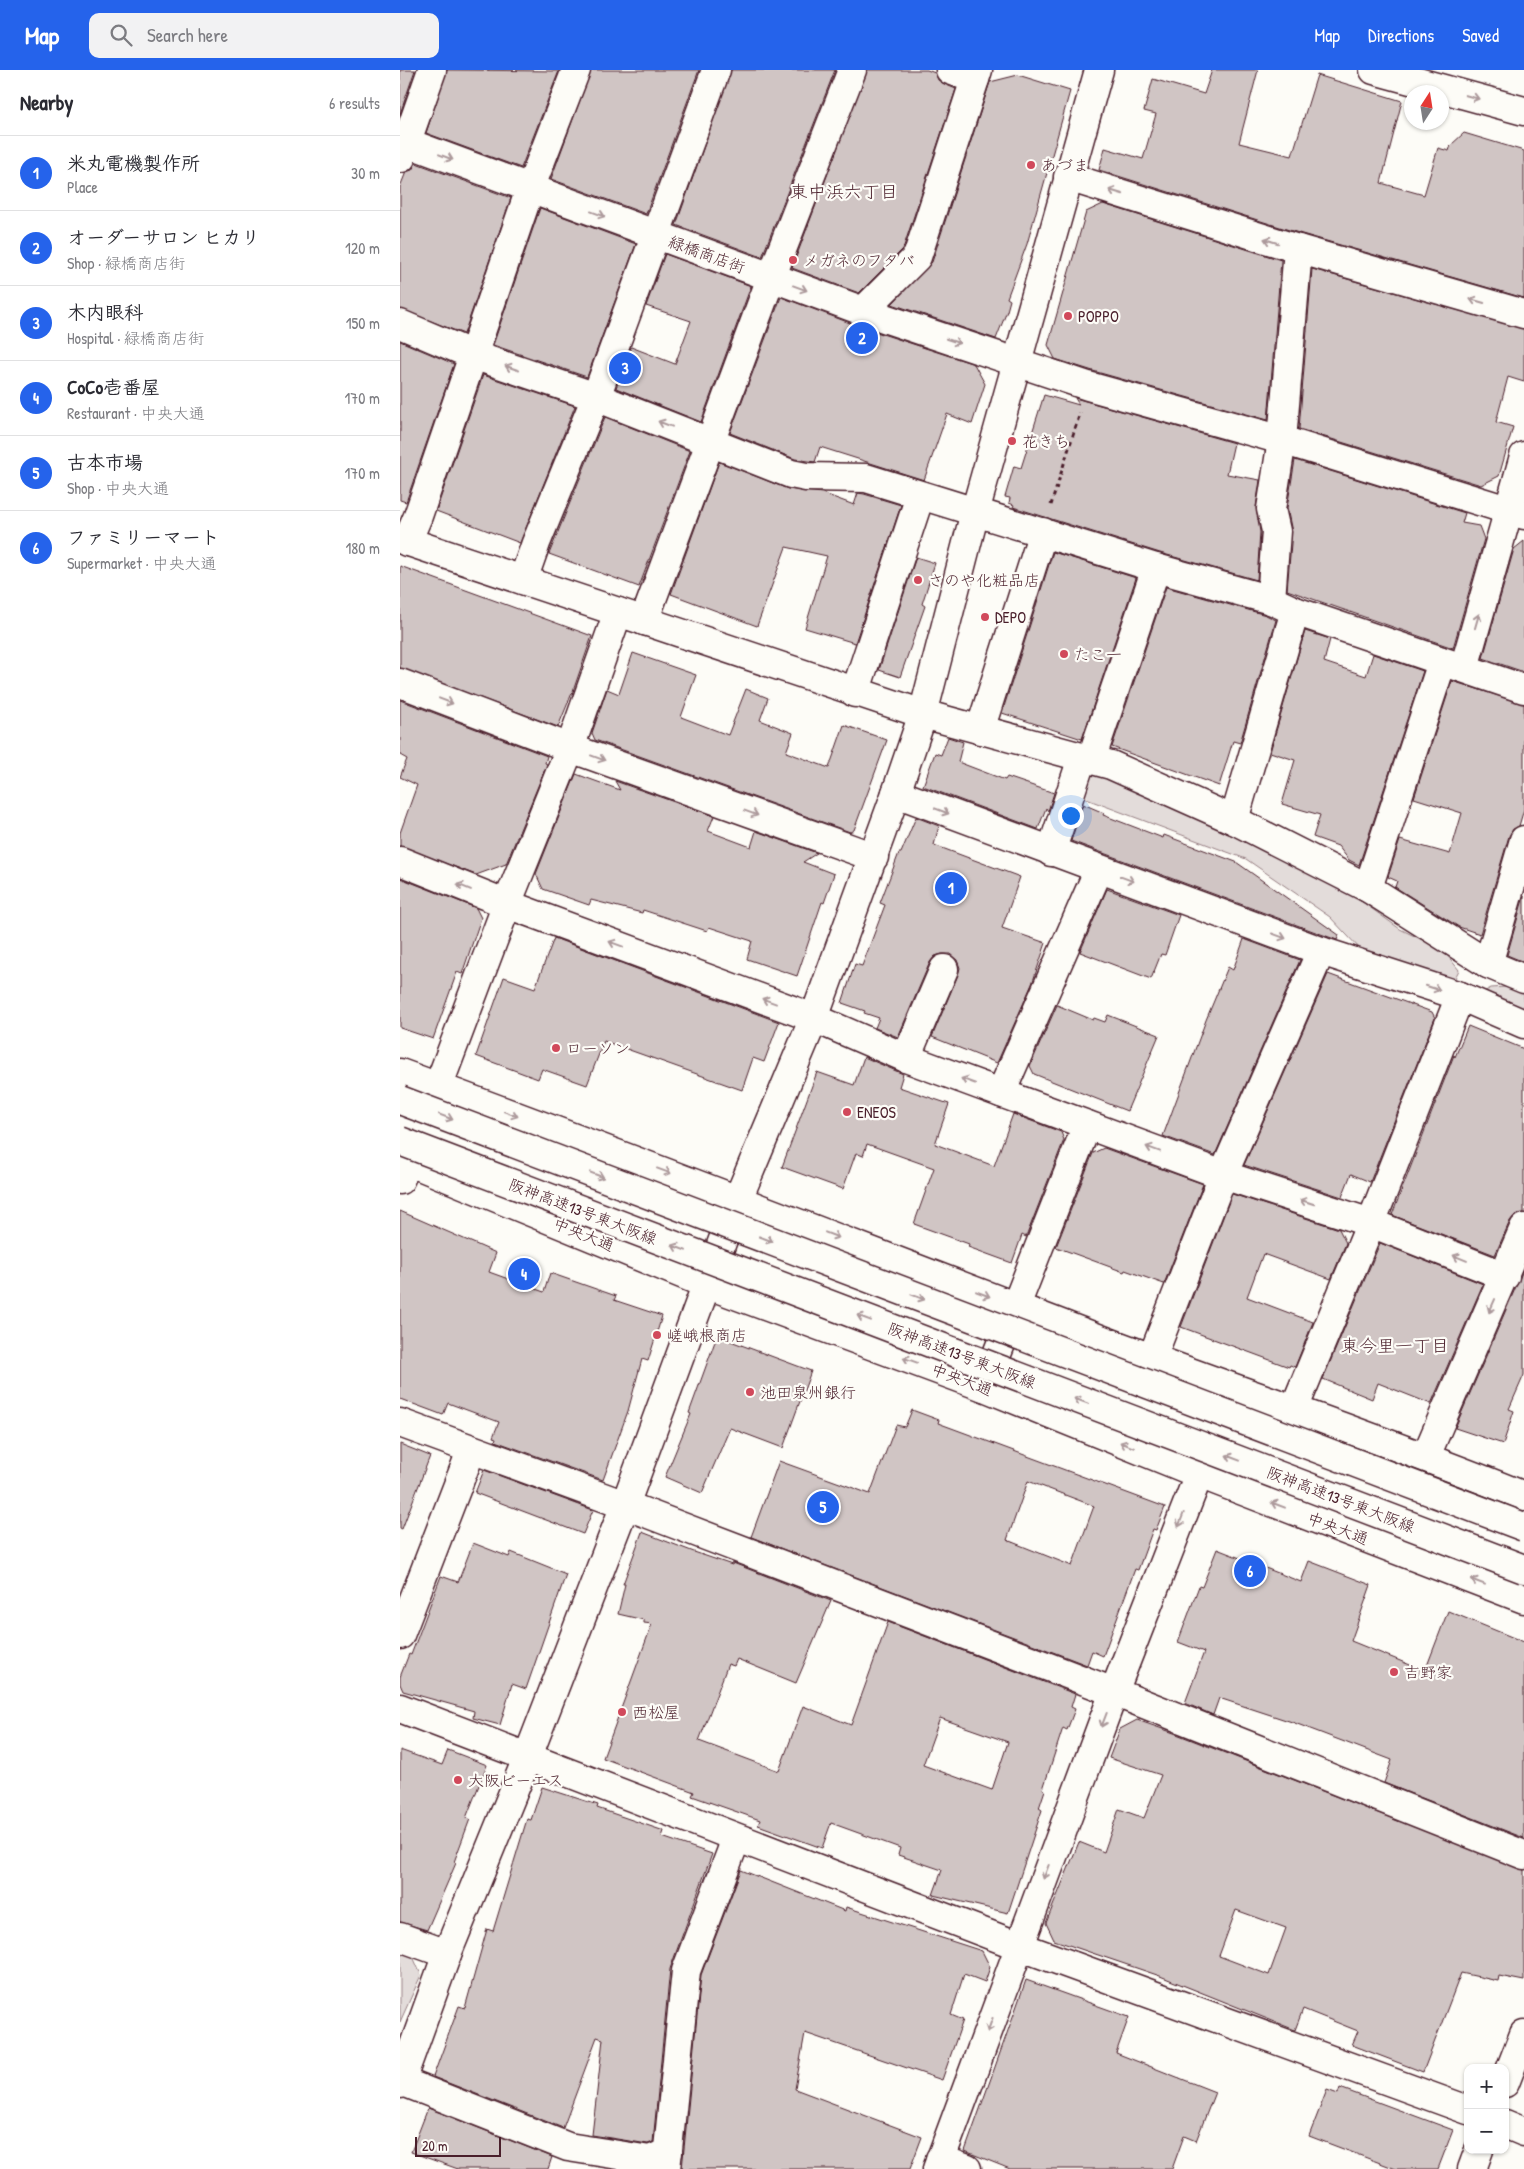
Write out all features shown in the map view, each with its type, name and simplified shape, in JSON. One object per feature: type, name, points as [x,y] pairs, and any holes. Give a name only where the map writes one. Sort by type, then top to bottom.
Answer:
[{"type":"main road","points":[[402,147],[432,70]]},
{"type":"main road","points":[[576,70],[530,189],[418,516],[404,540],[855,693],[923,714],[1111,765],[1234,820],[1368,888],[1488,964],[1524,979]]},
{"type":"main road","points":[[523,580],[536,543],[596,397],[716,70]]},
{"type":"main road","points":[[644,621],[771,278],[852,70]]},
{"type":"main road","points":[[736,1839],[686,1971],[667,2160],[650,2160],[568,2147],[400,2082],[447,1954],[528,1756],[625,1506],[738,1199],[814,1018],[874,857],[923,714],[974,512],[1099,70]]},
{"type":"main road","points":[[1374,70],[1524,111]]},
{"type":"main road","points":[[863,311],[918,257],[968,73]]},
{"type":"main road","name":"緑橋商店街","points":[[402,147],[530,189],[863,311],[1088,386],[1282,440],[1516,513]]},
{"type":"main road","points":[[1068,177],[1298,249],[1524,314]]},
{"type":"main road","points":[[1271,600],[1276,531],[1271,509],[1282,440],[1298,249]]},
{"type":"main road","points":[[400,324],[473,354],[596,397],[791,474],[806,477],[866,478],[1156,568],[1271,600],[1295,612],[1524,689]]},
{"type":"main road","points":[[1368,888],[1453,665],[1516,513],[1524,456]]},
{"type":"main road","points":[[855,693],[920,496]]},
{"type":"main road","points":[[980,730],[1043,532]]},
{"type":"main road","points":[[1051,852],[1087,759],[1156,568]]},
{"type":"main road","points":[[438,1087],[507,904],[570,748],[618,612]]},
{"type":"main road","points":[[1234,820],[1295,612]]},
{"type":"main road","points":[[400,684],[570,748],[874,857]]},
{"type":"main road","points":[[896,793],[1321,951],[1460,996],[1524,1024]]},
{"type":"main road","points":[[1488,964],[1524,840]]},
{"type":"main road","points":[[400,861],[507,904],[814,1018],[906,1058],[1223,1175],[1371,1223],[1505,1276]]},
{"type":"main road","points":[[1001,1093],[1099,869]]},
{"type":"main road","points":[[1152,1358],[1223,1175],[1321,951]]},
{"type":"main road","points":[[906,1058],[944,969]]},
{"type":"main road","points":[[1294,1409],[1371,1223],[1460,996]]},
{"type":"main road","points":[[400,1073],[738,1199],[1152,1358],[1426,1456],[1524,1496]]},
{"type":"main road","points":[[400,1100],[1524,1527]]},
{"type":"main road","points":[[984,1387],[1087,1125]]},
{"type":"main road","name":"中央大通","points":[[402,1160],[706,1284],[984,1387],[1199,1474],[1524,1599]]},
{"type":"main road","name":"阪神高速13号東大阪線","points":[[402,1160],[1524,1569]]},
{"type":"main road","points":[[1426,1456],[1524,1228]]},
{"type":"main road","points":[[400,1423],[471,1451],[625,1506],[1114,1692],[1524,1855]]},
{"type":"main road","points":[[400,1636],[471,1451]]},
{"type":"main road","points":[[967,2169],[938,2164],[1114,1692],[1199,1474]]},
{"type":"main road","points":[[400,1708],[528,1756],[736,1839],[1019,1946],[1465,2109]]},
{"type":"main road","points":[[400,1936],[447,1954]]},
{"type":"main road","points":[[1509,2073],[1524,2034]]},
{"type":"main road","points":[[1509,2126],[1524,2132]]},
{"type":"main road","points":[[1472,2169],[1478,2154]]},
{"type":"path","points":[[1043,532],[1088,386]]},
{"type":"shaded area","points":[[1097,771],[1325,875],[1400,929],[1443,950],[1459,970],[1452,984],[1361,950],[1330,917],[1246,859],[1081,797],[1082,779]]},
{"type":"shaded area","points":[[1506,987],[1524,994],[1524,1018],[1476,996],[1491,988]]},
{"type":"shaded area","points":[[400,1948],[411,1952],[421,1975],[400,2022]]},
{"type":"building","points":[[400,70],[415,70],[400,114]]},
{"type":"building","points":[[447,70],[559,71],[521,168],[426,133]]},
{"type":"building","points":[[591,70],[699,70],[646,214],[551,179]]},
{"type":"building","points":[[731,70],[835,70],[762,257],[676,225]]},
{"type":"building","points":[[867,70],[927,70],[935,73],[938,80],[944,84],[956,89],[903,249],[859,293],[792,268]]},
{"type":"building","points":[[1212,70],[1258,70],[1239,143],[1292,156],[1317,75],[1402,101],[1381,183],[1424,195],[1438,148],[1449,151],[1451,145],[1464,133],[1524,151],[1524,298],[1302,234],[1099,170],[1105,148],[1143,159],[1156,114],[1144,111],[1153,79],[1204,94]]},
{"type":"building","points":[[1018,75],[1070,91],[1027,244],[1007,298],[1010,300],[996,339],[892,304],[932,262],[990,82]]},
{"type":"building","points":[[416,163],[511,198],[464,334],[400,309],[400,187],[406,172],[412,170]]},
{"type":"building","points":[[1103,204],[1281,260],[1268,420],[1055,359],[1048,345],[1086,212]]},
{"type":"building","points":[[540,208],[636,244],[587,377],[493,345]]},
{"type":"building","points":[[665,254],[751,286],[701,422],[616,388],[631,347],[675,364],[691,321],[646,306]]},
{"type":"building","points":[[1312,269],[1524,329],[1524,382],[1508,377],[1496,422],[1513,427],[1499,476],[1481,485],[1299,429]]},
{"type":"building","points":[[781,297],[858,326],[974,364],[985,384],[972,424],[947,414],[924,480],[820,447],[815,462],[795,459],[730,433]]},
{"type":"building","points":[[400,341],[454,364],[406,502],[400,500]]},
{"type":"building","points":[[483,375],[575,406],[520,543],[436,511]]},
{"type":"building","points":[[1044,395],[1079,405],[1075,398],[1234,443],[1227,474],[1260,480],[1256,507],[1260,532],[1257,580],[1160,553],[1013,507],[1014,505],[1009,503],[1010,498],[1005,497],[1014,466],[1021,468]]},
{"type":"building","points":[[605,417],[690,451],[639,587],[549,554]]},
{"type":"building","points":[[1295,460],[1465,513],[1462,523],[1479,526],[1484,539],[1453,648],[1287,590],[1292,532],[1287,508]]},
{"type":"building","points":[[719,462],[788,489],[822,493],[854,505],[858,493],[901,505],[855,643],[805,628],[827,556],[786,547],[757,626],[671,594]]},
{"type":"building","points":[[1524,541],[1524,672],[1483,658],[1514,549]]},
{"type":"building","points":[[1053,552],[1136,578],[1082,739],[1002,713]]},
{"type":"building","points":[[916,557],[935,563],[922,604],[925,606],[900,677],[879,670]]},
{"type":"building","points":[[400,566],[592,636],[572,694],[558,727],[400,668]]},
{"type":"building","points":[[1166,587],[1266,615],[1276,620],[1240,743],[1233,741],[1219,786],[1112,747]]},
{"type":"building","points":[[1305,631],[1330,639],[1324,662],[1366,676],[1373,654],[1423,671],[1359,865],[1349,860],[1338,846],[1313,837],[1320,815],[1282,804],[1295,760],[1270,752]]},
{"type":"building","points":[[633,653],[696,675],[681,717],[728,735],[746,689],[768,698],[760,720],[793,733],[786,752],[829,768],[844,725],[887,740],[854,830],[850,832],[595,740],[592,733],[607,689],[619,694]]},
{"type":"building","points":[[1452,681],[1524,704],[1524,809],[1519,826],[1513,829],[1509,836],[1480,934],[1459,927],[1395,887],[1397,881],[1388,877],[1400,840],[1450,854],[1462,813],[1414,798]]},
{"type":"building","points":[[400,700],[547,756],[545,763],[547,764],[506,864],[476,875],[400,846],[400,833],[417,785],[400,777],[407,759],[400,755]]},
{"type":"building","points":[[948,737],[963,742],[958,762],[1005,780],[1007,777],[1054,793],[1048,811],[1046,808],[1038,829],[923,786],[935,753],[941,755]]},
{"type":"building","points":[[576,774],[620,790],[615,781],[714,816],[708,831],[751,847],[756,831],[817,853],[803,862],[834,874],[824,903],[822,902],[797,976],[747,959],[752,941],[709,927],[707,931],[643,910],[642,913],[591,900],[589,905],[543,889],[536,874]]},
{"type":"building","points":[[1083,804],[1104,813],[1103,815],[1163,838],[1164,835],[1236,862],[1339,935],[1337,940],[1071,841]]},
{"type":"building","points":[[916,817],[939,826],[934,845],[1020,877],[1002,928],[1046,943],[1032,984],[997,1063],[932,1037],[960,968],[957,960],[950,954],[935,956],[930,962],[898,1037],[875,1028],[879,1018],[842,1003],[855,964],[862,966],[885,905],[880,903],[899,853],[901,853]]},
{"type":"building","points":[[400,878],[476,908],[481,918],[462,974],[457,972],[433,1039],[400,1028]]},
{"type":"building","points":[[1107,889],[1179,915],[1165,955],[1161,954],[1151,979],[1080,952]]},
{"type":"building","points":[[1524,896],[1524,962],[1507,955]]},
{"type":"building","points":[[554,938],[779,1022],[764,1062],[753,1058],[742,1090],[604,1041],[587,1085],[542,1069],[538,1079],[476,1056],[504,977],[535,988]]},
{"type":"building","points":[[1244,939],[1300,960],[1215,1155],[1163,1136],[1206,1020],[1228,967],[1233,970]]},
{"type":"building","points":[[1328,974],[1432,1012],[1435,1018],[1370,1182],[1351,1174],[1342,1197],[1244,1165]]},
{"type":"building","points":[[1057,1005],[1093,1020],[1094,1018],[1105,1022],[1108,1015],[1159,1035],[1127,1111],[1034,1074],[1030,1066]]},
{"type":"building","points":[[1468,1026],[1524,1049],[1524,1213],[1515,1215],[1510,1221],[1495,1255],[1392,1215],[1454,1055],[1455,1057]]},
{"type":"building","points":[[864,1057],[903,1074],[899,1087],[949,1104],[935,1144],[994,1166],[1013,1114],[1061,1132],[1064,1140],[1026,1237],[1022,1235],[1012,1263],[968,1247],[969,1244],[914,1224],[934,1168],[867,1144],[863,1156],[856,1153],[843,1189],[782,1167],[817,1072],[854,1085]]},
{"type":"building","points":[[1104,1148],[1203,1184],[1164,1284],[1125,1270],[1124,1272],[1056,1247],[1093,1153]]},
{"type":"building","points":[[1232,1194],[1339,1229],[1346,1243],[1331,1279],[1263,1254],[1247,1297],[1313,1322],[1295,1367],[1290,1365],[1289,1367],[1181,1327]]},
{"type":"building","points":[[400,1211],[496,1253],[489,1272],[544,1292],[550,1273],[616,1296],[614,1300],[662,1316],[648,1361],[642,1359],[628,1411],[603,1480],[495,1441],[496,1438],[493,1437],[499,1422],[448,1403],[443,1415],[400,1399]]},
{"type":"building","points":[[1380,1243],[1483,1284],[1431,1404],[1378,1383],[1372,1399],[1323,1379]]},
{"type":"building","points":[[1524,1268],[1524,1375],[1509,1409],[1514,1411],[1503,1444],[1455,1428]]},
{"type":"building","name":"池田泉州銀行","points":[[717,1336],[811,1371],[783,1448],[730,1428],[702,1493],[665,1477],[691,1414],[689,1413]]},
{"type":"building","points":[[912,1410],[939,1420],[938,1423],[1165,1507],[1156,1530],[1153,1529],[1138,1570],[1135,1569],[1103,1656],[1092,1651],[1087,1665],[751,1537],[779,1461],[870,1494],[896,1425],[905,1427]],"holes":[[[1028,1481],[1094,1506],[1072,1566],[1007,1540]]]},
{"type":"building","points":[[400,1444],[430,1456],[402,1529],[400,1528]]},
{"type":"building","points":[[484,1470],[593,1510],[583,1534],[475,1493]]},
{"type":"building","points":[[642,1532],[732,1565],[733,1563],[831,1601],[796,1683],[737,1659],[734,1666],[728,1664],[699,1741],[779,1771],[803,1706],[851,1725],[888,1622],[1075,1694],[1071,1707],[1075,1709],[1067,1730],[1063,1728],[1043,1789],[1045,1790],[1039,1808],[1042,1810],[1008,1913],[933,1895],[942,1870],[898,1855],[900,1848],[831,1823],[822,1848],[758,1825],[760,1820],[692,1796],[694,1792],[603,1758],[652,1624],[644,1623],[644,1620],[618,1614],[625,1584],[623,1584]],"holes":[[[940,1718],[1008,1742],[992,1790],[923,1765]]]},
{"type":"building","points":[[473,1543],[509,1557],[511,1552],[566,1574],[526,1689],[512,1684],[500,1725],[473,1718],[474,1711],[403,1691],[400,1684],[400,1677],[409,1654],[411,1655],[441,1576],[458,1582]]},
{"type":"building","points":[[1217,1549],[1301,1582],[1309,1561],[1371,1585],[1351,1641],[1425,1671],[1448,1611],[1524,1642],[1524,1838],[1384,1783],[1392,1760],[1292,1722],[1219,1698],[1213,1715],[1185,1703],[1204,1652],[1178,1642],[1199,1586],[1202,1587]]},
{"type":"building","points":[[1137,1720],[1524,1870],[1524,1981],[1499,1976],[1498,1981],[1461,1973],[1423,2072],[1352,2045],[1358,2031],[1303,2009],[1295,2030],[1160,1976],[1054,1940],[1046,1923],[1079,1842],[1104,1852],[1119,1809],[1144,1818],[1161,1775],[1109,1758],[1120,1729]],"holes":[[[1236,1910],[1286,1928],[1269,1975],[1219,1956]]]},
{"type":"building","points":[[400,1750],[442,1765],[448,1750],[487,1765],[466,1818],[470,1819],[454,1862],[456,1863],[427,1930],[400,1922]]},
{"type":"building","points":[[542,1787],[598,1805],[597,1808],[664,1831],[662,1837],[712,1854],[670,1969],[653,2142],[648,2144],[592,2135],[603,2039],[597,2037],[563,2128],[433,2077],[459,2006],[465,2008],[487,1929],[493,1931],[527,1819],[531,1820]]},
{"type":"building","points":[[741,1870],[845,1911],[846,1907],[982,1951],[990,1967],[985,1982],[964,1974],[951,2015],[963,2020],[942,2080],[805,2033],[795,2089],[922,2137],[910,2169],[682,2169],[701,1975]]},
{"type":"building","points":[[1026,1980],[1129,2017],[1116,2053],[1215,2092],[1196,2141],[1184,2136],[1172,2169],[1010,2169],[965,2151]]},
{"type":"building","points":[[1340,2088],[1453,2130],[1438,2169],[1396,2169],[1309,2136],[1327,2090],[1338,2094]]},
{"type":"building","points":[[428,2108],[552,2157],[548,2169],[458,2169],[411,2152]]},
{"type":"place","name":"あづま","points":[[1031,165]]},
{"type":"place","name":"メガネのフタバ","points":[[793,260]]},
{"type":"place","name":"POPPO","points":[[1068,316]]},
{"type":"place","name":"オーダーサロン ヒカリ","points":[[862,338]]},
{"type":"place","name":"木内眼科","points":[[625,368]]},
{"type":"place","name":"花きち","points":[[1012,441]]},
{"type":"place","name":"さのや化粧品店","points":[[918,580]]},
{"type":"place","name":"DEPO","points":[[985,617]]},
{"type":"place","name":"たこ一","points":[[1064,654]]},
{"type":"place","name":"米丸電機製作所","points":[[951,888]]},
{"type":"place","name":"ローソン","points":[[556,1048]]},
{"type":"place","name":"ENEOS","points":[[847,1112]]},
{"type":"place","name":"CoCo壱番屋","points":[[524,1274]]},
{"type":"place","name":"嵯峨根商店","points":[[657,1335]]},
{"type":"place","name":"池田泉州銀行","points":[[750,1392]]},
{"type":"place","name":"古本市場","points":[[823,1507]]},
{"type":"place","name":"ファミリーマート","points":[[1250,1571]]},
{"type":"place","name":"吉野家","points":[[1394,1672]]},
{"type":"place","name":"西松屋","points":[[622,1712]]},
{"type":"place","name":"大阪ビーエス","points":[[458,1780]]},
{"type":"district","name":"東中浜六丁目","points":[[844,191]]},
{"type":"district","name":"東今里一丁目","points":[[1395,1345]]}]
